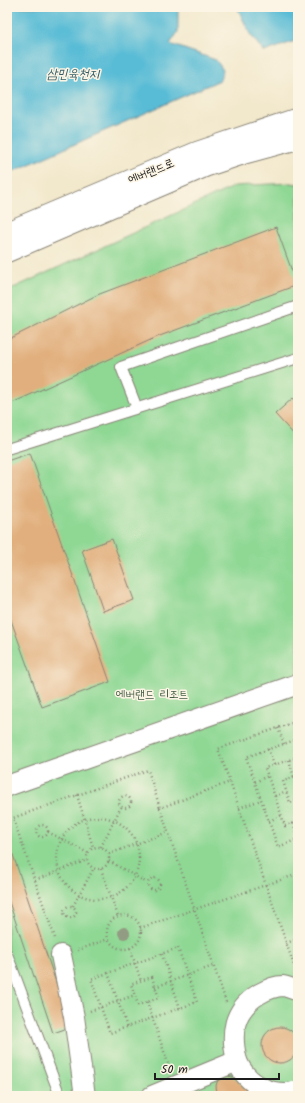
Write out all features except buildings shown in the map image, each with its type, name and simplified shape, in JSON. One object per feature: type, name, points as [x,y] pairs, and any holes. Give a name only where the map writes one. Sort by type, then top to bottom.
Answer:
[{"type":"street","name":"에버랜드로","points":[[7,233],[197,152],[298,119]]},
{"type":"street","name":"에버랜드로","points":[[7,251],[207,165],[295,140]]},
{"type":"street","points":[[7,786],[298,684]]},
{"type":"street","points":[[61,955],[74,1017],[85,1096]]},
{"type":"street","points":[[298,991],[283,986],[265,990],[250,1000],[240,1011],[234,1026],[233,1047],[241,1072],[254,1084],[272,1092],[298,1091]]},
{"type":"street","points":[[152,1096],[237,1061]]},
{"type":"lane","points":[[137,408],[121,367],[298,306]]},
{"type":"lane","points":[[7,449],[298,358]]},
{"type":"lane","points":[[7,954],[60,1096]]},
{"type":"path","points":[[298,721],[218,749],[298,977]]},
{"type":"path","points":[[278,728],[284,744]]},
{"type":"path","points":[[298,739],[246,757],[278,846],[298,840]]},
{"type":"path","points":[[268,749],[274,765]]},
{"type":"path","points":[[298,757],[265,768],[285,826],[298,822]]},
{"type":"path","points":[[288,760],[294,777]]},
{"type":"path","points":[[108,940],[61,955],[13,818],[148,770],[234,1026]]},
{"type":"path","points":[[255,782],[268,776]]},
{"type":"path","points":[[298,776],[283,781],[290,803],[298,800]]},
{"type":"path","points":[[160,808],[230,782]]},
{"type":"path","points":[[275,796],[286,791]]},
{"type":"path","points":[[77,795],[93,847]]},
{"type":"path","points":[[125,795],[129,797],[131,801],[129,807],[121,807],[118,802],[120,798],[125,795]]},
{"type":"path","points":[[239,808],[261,800]]},
{"type":"path","points":[[101,847],[121,807]]},
{"type":"path","points":[[269,821],[282,815]]},
{"type":"path","points":[[92,816],[106,816],[115,820],[130,831],[137,844],[140,857],[138,870],[123,891],[112,897],[99,899],[86,897],[65,882],[59,871],[56,857],[62,838],[67,830],[78,821],[85,818],[92,816]]},
{"type":"path","points":[[293,823],[298,836]]},
{"type":"path","points":[[48,832],[46,836],[40,837],[37,835],[35,829],[38,825],[42,824],[47,828],[48,832],[88,852]]},
{"type":"path","points":[[109,854],[168,832]]},
{"type":"path","points":[[93,847],[104,848],[109,854],[109,861],[101,869],[94,868],[87,860],[88,852],[93,847]]},
{"type":"path","points":[[35,880],[87,860]]},
{"type":"path","points":[[109,861],[147,883],[148,888],[152,890],[156,890],[160,886],[159,881],[154,878],[150,879],[147,883]]},
{"type":"path","points":[[73,906],[94,868]]},
{"type":"path","points":[[101,869],[118,916]]},
{"type":"path","points":[[140,928],[298,874]]},
{"type":"path","points":[[73,906],[77,911],[76,916],[71,919],[67,918],[64,915],[65,908],[73,906]]},
{"type":"path","points":[[118,916],[129,916],[138,923],[140,928],[139,939],[136,944],[130,948],[116,948],[108,940],[107,934],[110,923],[118,916]]},
{"type":"path","points":[[286,943],[298,939]]},
{"type":"path","points":[[130,948],[141,981]]},
{"type":"path","points":[[178,948],[197,1002],[110,1034],[91,979],[135,964],[178,948]]},
{"type":"path","points":[[162,954],[180,1008]]},
{"type":"path","points":[[155,987],[213,966]]},
{"type":"path","points":[[108,973],[127,1027]]},
{"type":"path","points":[[152,977],[159,998],[138,1005],[131,984],[141,981],[152,977]]},
{"type":"path","points":[[74,1017],[135,995]]},
{"type":"path","points":[[147,1002],[176,1086]]},
{"type":"green space","name":"에버랜드 리조트","points":[[290,183],[298,184],[298,1096],[7,1096],[7,291],[235,186]]},
{"type":"water","name":"삼민육천지","points":[[7,7],[178,7],[178,32],[170,44],[216,60],[223,70],[220,80],[7,174]]},
{"type":"water","points":[[237,7],[298,7],[298,40],[264,52],[250,34]]}]
